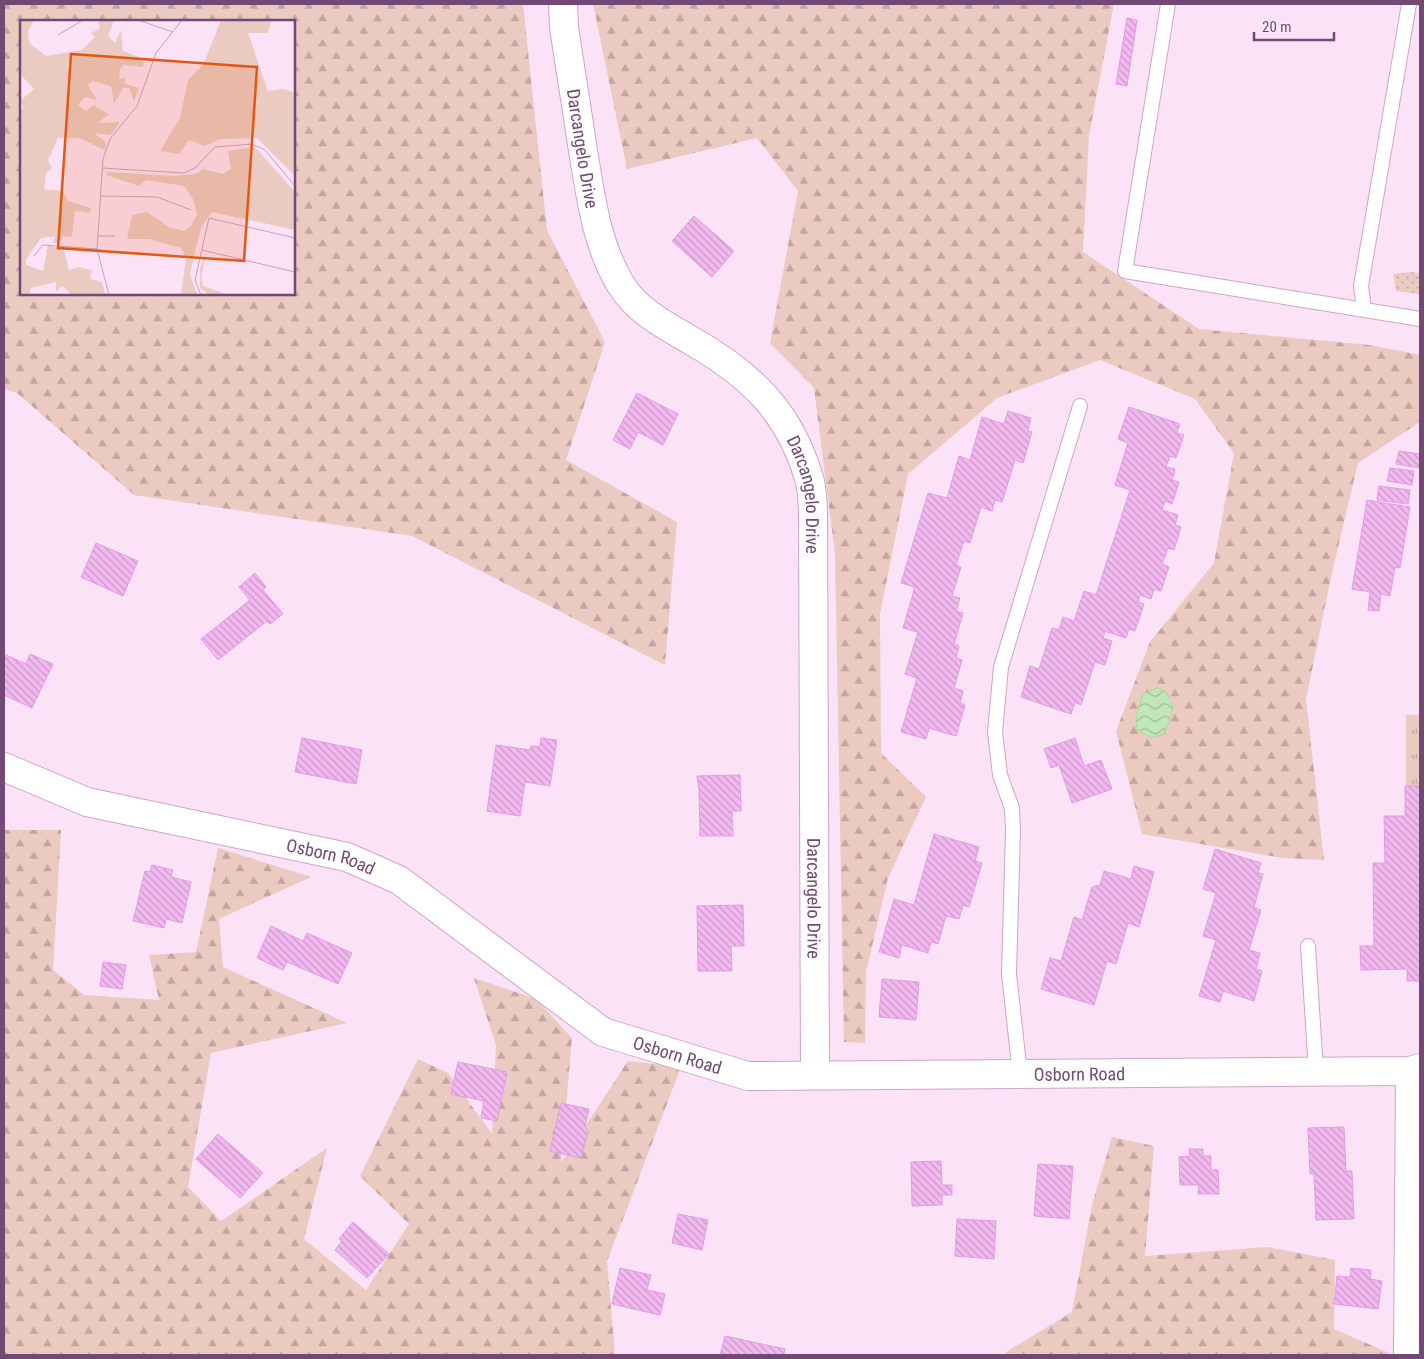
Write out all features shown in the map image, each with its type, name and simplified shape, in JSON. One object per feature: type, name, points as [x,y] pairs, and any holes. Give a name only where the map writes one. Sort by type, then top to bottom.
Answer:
[{"type":"street","name":"Darcangelo Drive","points":[[563,4],[564,27],[595,224],[610,264],[622,286],[636,304],[654,318],[719,357],[753,384],[767,398],[779,414],[798,447],[810,480],[813,508],[815,1075]]},
{"type":"street","name":"Osborn Road","points":[[4,767],[87,802],[347,857],[399,880],[604,1032],[748,1076],[1415,1070]]},
{"type":"street","points":[[1408,1355],[1415,1070]]},
{"type":"lane","points":[[1168,4],[1125,271],[1420,319]]},
{"type":"lane","points":[[1364,310],[1361,286],[1409,4]]},
{"type":"lane","points":[[1020,1074],[1009,974],[1012,808],[1000,774],[995,732],[1000,666],[1080,406]]},
{"type":"lane","points":[[1308,946],[1316,1072]]},
{"type":"green space","points":[[4,4],[523,4],[547,230],[605,342],[566,460],[677,522],[665,665],[412,536],[134,495],[17,393],[4,389]]},
{"type":"green space","points":[[593,4],[1114,4],[1089,135],[1083,252],[1199,329],[1370,345],[1420,355],[1420,422],[1358,463],[1331,577],[1306,699],[1324,860],[1283,858],[1142,834],[1116,731],[1150,642],[1214,563],[1234,453],[1195,399],[1100,360],[997,398],[908,474],[880,614],[881,753],[926,797],[888,878],[866,972],[865,1043],[844,1042],[835,553],[814,388],[770,343],[798,191],[757,138],[627,169]]},
{"type":"green space","points":[[1420,273],[1420,294],[1396,291],[1393,274]]},
{"type":"green space","points":[[1406,715],[1420,715],[1420,786],[1406,786]]},
{"type":"green space","points":[[4,830],[61,830],[53,970],[84,995],[159,1000],[149,955],[196,952],[218,848],[311,877],[219,919],[223,967],[347,1023],[211,1053],[188,1187],[221,1221],[327,1148],[304,1239],[366,1290],[409,1224],[360,1176],[418,1059],[448,1073],[492,1134],[496,1045],[474,978],[536,999],[572,1038],[561,1163],[628,1061],[681,1067],[607,1261],[615,1355],[4,1355]]},
{"type":"green space","points":[[1112,1137],[1154,1146],[1145,1256],[1268,1247],[1335,1260],[1334,1329],[1389,1353],[1389,1355],[1005,1355],[1006,1352],[1072,1312],[1092,1205]]},
{"type":"water","points":[[1157,688],[1166,692],[1173,706],[1163,735],[1150,737],[1137,730],[1136,716],[1143,694]]},
{"type":"building","points":[[1127,18],[1137,20],[1127,86],[1116,84]]},
{"type":"building","points":[[694,216],[734,251],[712,277],[672,241]]},
{"type":"building","points":[[637,393],[678,414],[663,445],[638,432],[630,449],[613,440]]},
{"type":"building","points":[[1129,407],[1180,424],[1177,433],[1184,435],[1176,458],[1170,456],[1166,467],[1175,469],[1172,480],[1179,482],[1172,504],[1165,501],[1162,510],[1178,515],[1175,525],[1181,527],[1174,550],[1168,548],[1162,564],[1169,567],[1161,591],[1154,589],[1151,599],[1140,595],[1138,602],[1144,604],[1135,631],[1129,629],[1126,638],[1105,631],[1103,638],[1112,641],[1105,665],[1095,662],[1081,705],[1075,702],[1071,714],[1021,697],[1030,666],[1039,669],[1052,628],[1059,630],[1063,617],[1074,621],[1084,591],[1096,595],[1130,490],[1115,485],[1128,443],[1118,439]]},
{"type":"building","points":[[1008,411],[1031,418],[1028,431],[1032,432],[1023,463],[1015,460],[1002,502],[995,500],[992,511],[981,507],[970,543],[964,541],[956,565],[961,567],[952,596],[960,598],[956,611],[963,613],[954,644],[959,646],[956,658],[962,660],[954,688],[963,691],[960,703],[965,705],[956,736],[929,728],[926,739],[901,732],[917,678],[905,674],[918,632],[903,628],[915,587],[901,583],[928,493],[947,498],[959,456],[970,460],[982,417],[1004,424]]},
{"type":"building","points":[[1399,451],[1420,454],[1420,468],[1396,464]]},
{"type":"building","points":[[1390,468],[1414,471],[1412,485],[1387,481]]},
{"type":"building","points":[[1379,486],[1410,490],[1408,504],[1377,500]]},
{"type":"building","points":[[1367,500],[1410,507],[1400,568],[1395,567],[1390,596],[1381,594],[1379,611],[1368,610],[1370,592],[1352,589]]},
{"type":"building","points":[[96,543],[138,561],[123,596],[81,577]]},
{"type":"building","points":[[255,573],[266,587],[263,590],[283,614],[270,624],[267,621],[218,660],[201,639],[250,600],[239,587]]},
{"type":"building","points":[[4,654],[26,664],[30,654],[53,664],[32,708],[4,695]]},
{"type":"building","points":[[302,738],[362,750],[356,784],[295,772]]},
{"type":"building","points":[[541,738],[557,740],[550,786],[525,782],[520,816],[487,811],[496,745],[530,750],[531,746],[540,747]]},
{"type":"building","points":[[1075,738],[1084,766],[1101,760],[1112,789],[1072,803],[1059,765],[1051,768],[1044,749]]},
{"type":"building","points":[[740,775],[741,811],[732,811],[733,836],[700,836],[697,776]]},
{"type":"building","points":[[1405,786],[1420,786],[1420,981],[1407,981],[1407,969],[1361,970],[1360,946],[1374,946],[1373,863],[1385,863],[1384,816],[1405,816]]},
{"type":"building","points":[[934,834],[979,847],[975,861],[982,863],[969,907],[963,905],[959,919],[946,916],[938,944],[931,942],[928,953],[902,945],[899,958],[879,952],[894,899],[914,905]]},
{"type":"building","points":[[1215,849],[1261,863],[1258,873],[1263,874],[1254,907],[1261,910],[1249,950],[1260,953],[1256,969],[1262,971],[1254,1001],[1223,991],[1220,1002],[1199,996],[1216,940],[1203,936],[1216,893],[1203,889]]},
{"type":"building","points":[[152,865],[173,870],[171,877],[191,882],[182,923],[166,919],[164,928],[133,921],[145,871],[150,872]]},
{"type":"building","points":[[1134,866],[1154,872],[1139,927],[1128,923],[1116,964],[1107,961],[1094,1005],[1041,989],[1050,958],[1061,961],[1074,917],[1082,920],[1092,887],[1100,885],[1104,871],[1131,879]]},
{"type":"building","points":[[743,905],[744,946],[731,946],[732,971],[698,971],[697,906]]},
{"type":"building","points":[[271,926],[303,941],[307,933],[352,953],[338,984],[287,962],[283,970],[257,958]]},
{"type":"building","points":[[103,962],[126,965],[122,989],[100,986]]},
{"type":"building","points":[[882,979],[919,982],[916,1020],[879,1017]]},
{"type":"building","points":[[458,1062],[507,1072],[497,1121],[481,1118],[484,1101],[451,1094]]},
{"type":"building","points":[[561,1103],[589,1109],[585,1126],[588,1131],[581,1158],[550,1151]]},
{"type":"building","points":[[1344,1127],[1346,1171],[1352,1171],[1354,1219],[1316,1220],[1314,1174],[1310,1174],[1308,1128]]},
{"type":"building","points":[[218,1134],[263,1173],[240,1198],[196,1159]]},
{"type":"building","points":[[1189,1149],[1203,1149],[1203,1156],[1211,1156],[1211,1170],[1218,1170],[1219,1194],[1198,1194],[1199,1185],[1180,1185],[1179,1157],[1190,1156]]},
{"type":"building","points":[[941,1161],[942,1185],[952,1185],[952,1195],[942,1195],[942,1205],[912,1206],[911,1162]]},
{"type":"building","points":[[1038,1164],[1073,1166],[1069,1219],[1034,1216]]},
{"type":"building","points":[[678,1214],[708,1220],[702,1250],[672,1243]]},
{"type":"building","points":[[957,1219],[996,1221],[994,1259],[955,1256]]},
{"type":"building","points":[[353,1222],[389,1254],[367,1278],[335,1250],[342,1241],[339,1239]]},
{"type":"building","points":[[620,1268],[651,1275],[647,1290],[665,1294],[660,1315],[612,1304]]},
{"type":"building","points":[[1351,1268],[1371,1270],[1370,1279],[1382,1281],[1378,1309],[1334,1304],[1337,1276],[1350,1277]]},
{"type":"building","points":[[725,1336],[785,1349],[784,1355],[720,1355]]}]
